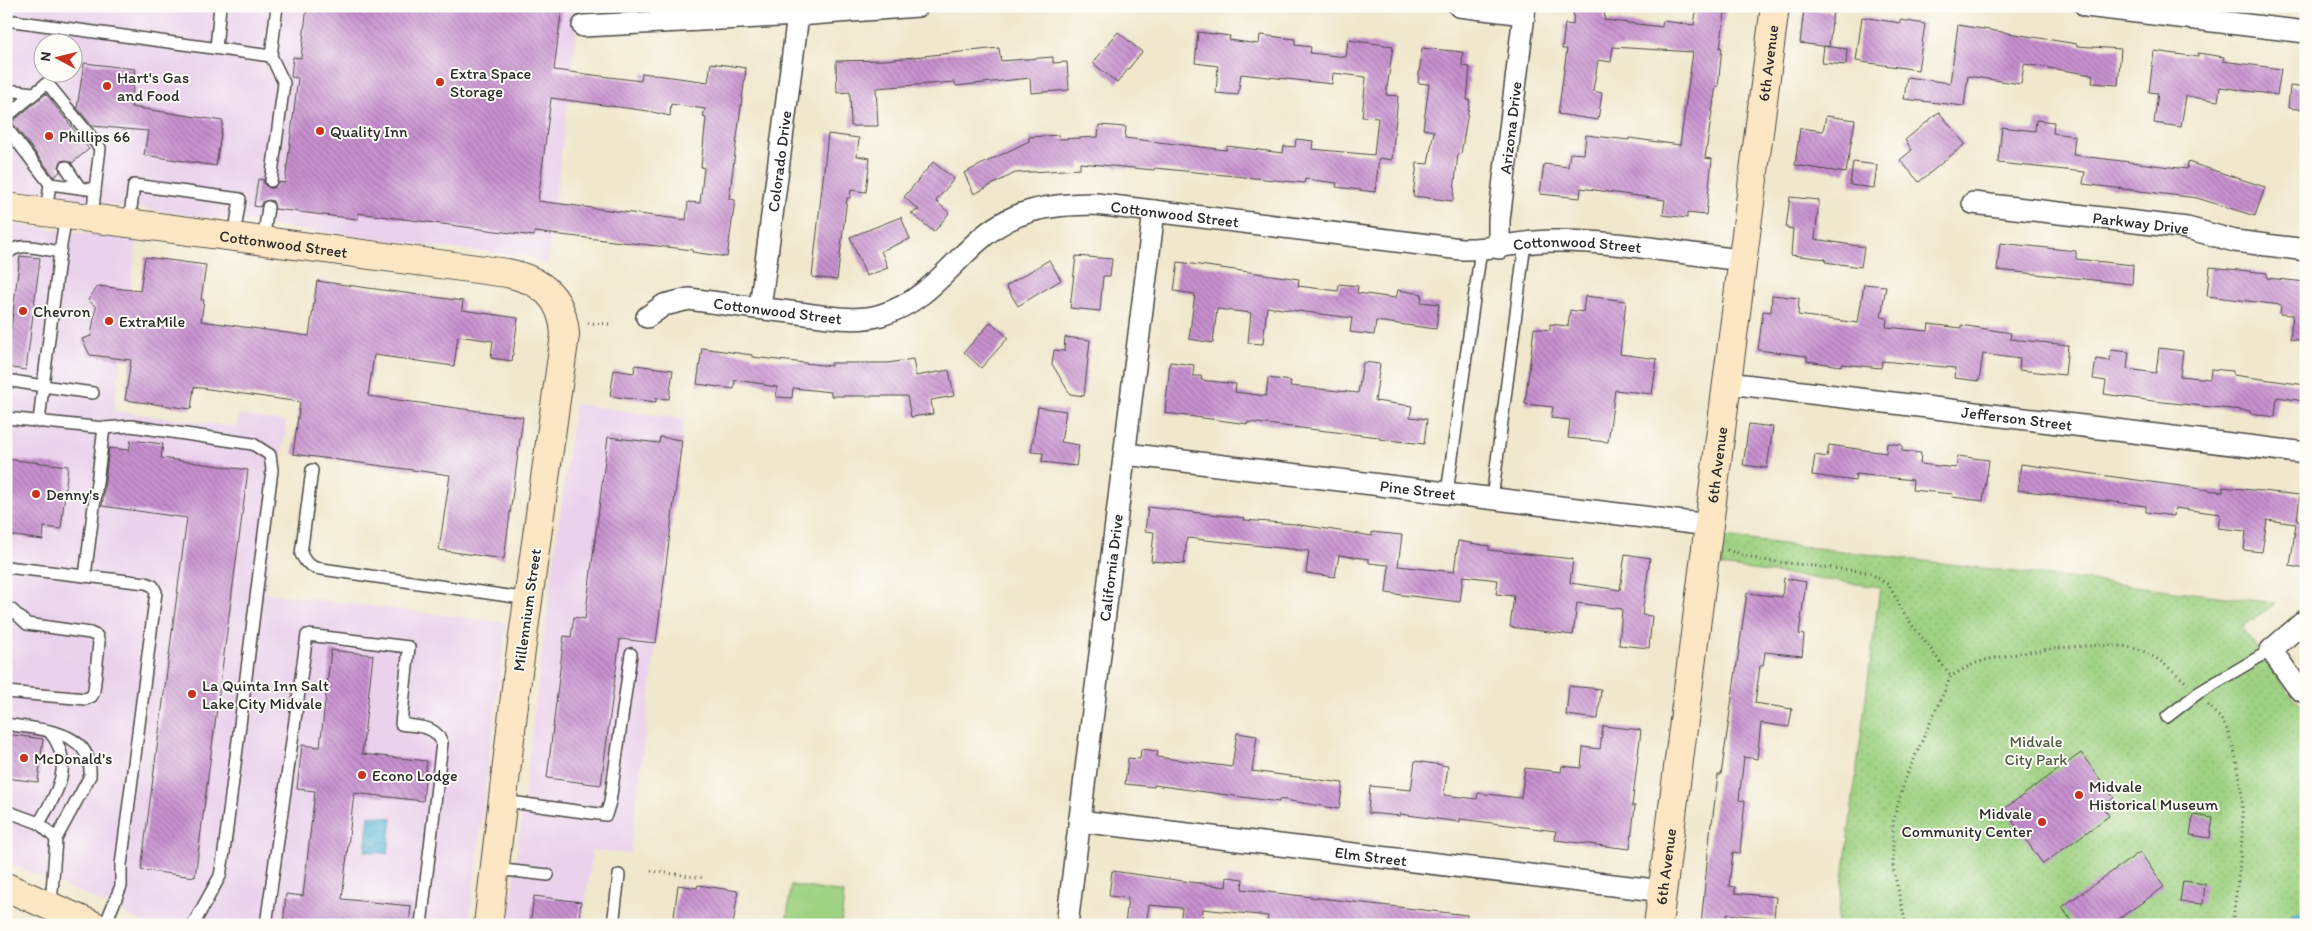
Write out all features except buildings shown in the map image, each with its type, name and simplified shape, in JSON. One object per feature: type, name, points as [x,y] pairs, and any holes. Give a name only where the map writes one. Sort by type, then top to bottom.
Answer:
[{"type":"street","points":[[583,26],[798,15],[918,6]]},
{"type":"street","points":[[1459,6],[1525,10]]},
{"type":"street","name":"6th Avenue","points":[[1658,925],[1775,6]]},
{"type":"street","points":[[2086,6],[2306,32]]},
{"type":"street","name":"Arizona Drive","points":[[1490,249],[1499,220],[1525,10]]},
{"type":"street","name":"Colorado Drive","points":[[760,308],[798,15]]},
{"type":"street","name":"Parkway Drive","points":[[1973,203],[2187,228],[2235,241],[2306,250]]},
{"type":"street","name":"Cottonwood Street","points":[[647,317],[664,305],[689,299],[845,319],[880,316],[906,306],[929,290],[978,241],[1000,225],[1034,209],[1066,204],[1096,204],[1490,249],[1551,241],[1583,242],[1743,260]]},
{"type":"street","name":"Cottonwood Street","points":[[6,207],[507,273],[524,276],[537,283],[554,298]]},
{"type":"street","name":"California Drive","points":[[1067,925],[1126,454],[1154,211]]},
{"type":"street","name":"Millennium Street","points":[[488,925],[529,599],[565,335],[564,320],[554,298]]},
{"type":"street","name":"Jefferson Street","points":[[1728,383],[2306,453]]},
{"type":"street","name":"Pine Street","points":[[1126,454],[1709,525]]},
{"type":"street","points":[[2306,620],[2271,650],[2300,689],[2306,694]]},
{"type":"street","name":"Elm Street","points":[[1079,821],[1663,891]]},
{"type":"street","points":[[6,887],[51,905],[93,925]]},
{"type":"lane","points":[[216,48],[220,6]]},
{"type":"lane","points":[[271,181],[284,83],[271,56],[277,6]]},
{"type":"lane","points":[[6,20],[271,56]]},
{"type":"lane","points":[[6,117],[24,106],[46,83],[100,148],[95,190],[68,215],[60,252],[39,422]]},
{"type":"lane","points":[[6,90],[34,94]]},
{"type":"lane","points":[[6,127],[50,184],[68,215]]},
{"type":"lane","points":[[66,167],[80,188]]},
{"type":"lane","points":[[50,184],[95,190]]},
{"type":"lane","points":[[129,223],[134,185],[240,199],[234,238]]},
{"type":"lane","points":[[263,241],[268,208]]},
{"type":"lane","points":[[1492,499],[1525,243]]},
{"type":"lane","points":[[6,256],[8,252],[20,246],[60,252]]},
{"type":"lane","points":[[1447,493],[1490,249]]},
{"type":"lane","points":[[6,380],[93,393]]},
{"type":"lane","points":[[6,418],[104,428],[131,426],[253,444],[270,455],[272,470],[224,852],[220,876],[193,925]]},
{"type":"lane","points":[[85,576],[104,428]]},
{"type":"lane","points":[[312,470],[301,554],[306,562],[315,568],[529,599]]},
{"type":"lane","points":[[6,567],[146,582],[153,586],[156,592],[121,865],[121,886],[105,925]]},
{"type":"lane","points":[[6,608],[11,609],[27,624],[90,633],[98,636],[99,643],[92,696],[86,699],[6,692]]},
{"type":"lane","points":[[266,925],[306,635],[409,648],[401,724],[433,729],[440,735],[442,743],[421,925]]},
{"type":"lane","points":[[2167,717],[2198,693],[2271,650]]},
{"type":"lane","points":[[503,801],[606,815],[610,802],[630,654]]},
{"type":"lane","points":[[6,724],[49,731],[81,743],[91,765],[90,776],[56,839],[51,905]]},
{"type":"lane","points":[[39,823],[58,792],[63,761],[60,750],[49,731]]},
{"type":"lane","points":[[6,811],[39,823],[56,839]]},
{"type":"lane","points":[[494,869],[548,875]]},
{"type":"lane","points":[[613,925],[619,876]]},
{"type":"path","points":[[588,323],[609,324]]},
{"type":"path","points":[[1724,550],[1761,560],[1868,572],[1889,585],[1904,614],[1950,676]]},
{"type":"path","points":[[1906,925],[1893,867],[1893,822],[1905,779],[1950,676],[1981,661],[2039,651],[2109,644],[2138,649],[2165,665],[2198,693],[2224,724],[2240,776],[2244,816],[2232,925]]},
{"type":"path","points":[[651,871],[705,878]]},
{"type":"shaded area","points":[[9,6],[580,6],[547,265],[528,257],[512,254],[445,248],[6,191],[6,22]]},
{"type":"shaded area","points":[[6,224],[137,240],[114,411],[238,427],[239,415],[286,422],[265,593],[506,623],[469,925],[148,925],[86,895],[6,862]]},
{"type":"shaded area","points":[[575,404],[684,419],[630,854],[592,850],[583,925],[508,925],[542,650]]},
{"type":"green space","name":"Midvale City Park","points":[[1724,537],[2276,603],[2242,627],[2291,696],[2306,707],[2306,925],[1837,925],[1880,587],[1721,566]]},
{"type":"green space","points":[[791,885],[844,893],[841,925],[786,925]]},
{"type":"water","points":[[369,815],[392,818],[388,854],[365,851]]},
{"type":"water","points":[[2301,911],[2306,915],[2306,925],[2292,925],[2291,914]]},
{"type":"place","name":"Extra Space Storage","points":[[440,82]]},
{"type":"place","name":"Hart's Gas and Food","points":[[107,86]]},
{"type":"place","name":"Quality Inn","points":[[320,131]]},
{"type":"place","name":"Phillips 66","points":[[49,136]]},
{"type":"place","name":"Chevron","points":[[23,311]]},
{"type":"place","name":"ExtraMile","points":[[109,321]]},
{"type":"place","name":"Denny's","points":[[36,494]]},
{"type":"place","name":"La Quinta Inn Salt Lake City Midvale","points":[[192,694]]},
{"type":"place","name":"McDonald's","points":[[24,758]]},
{"type":"place","name":"Econo Lodge","points":[[362,775]]},
{"type":"place","name":"Midvale Historical Museum","points":[[2079,795]]},
{"type":"place","name":"Midvale Community Center","points":[[2042,822]]}]
